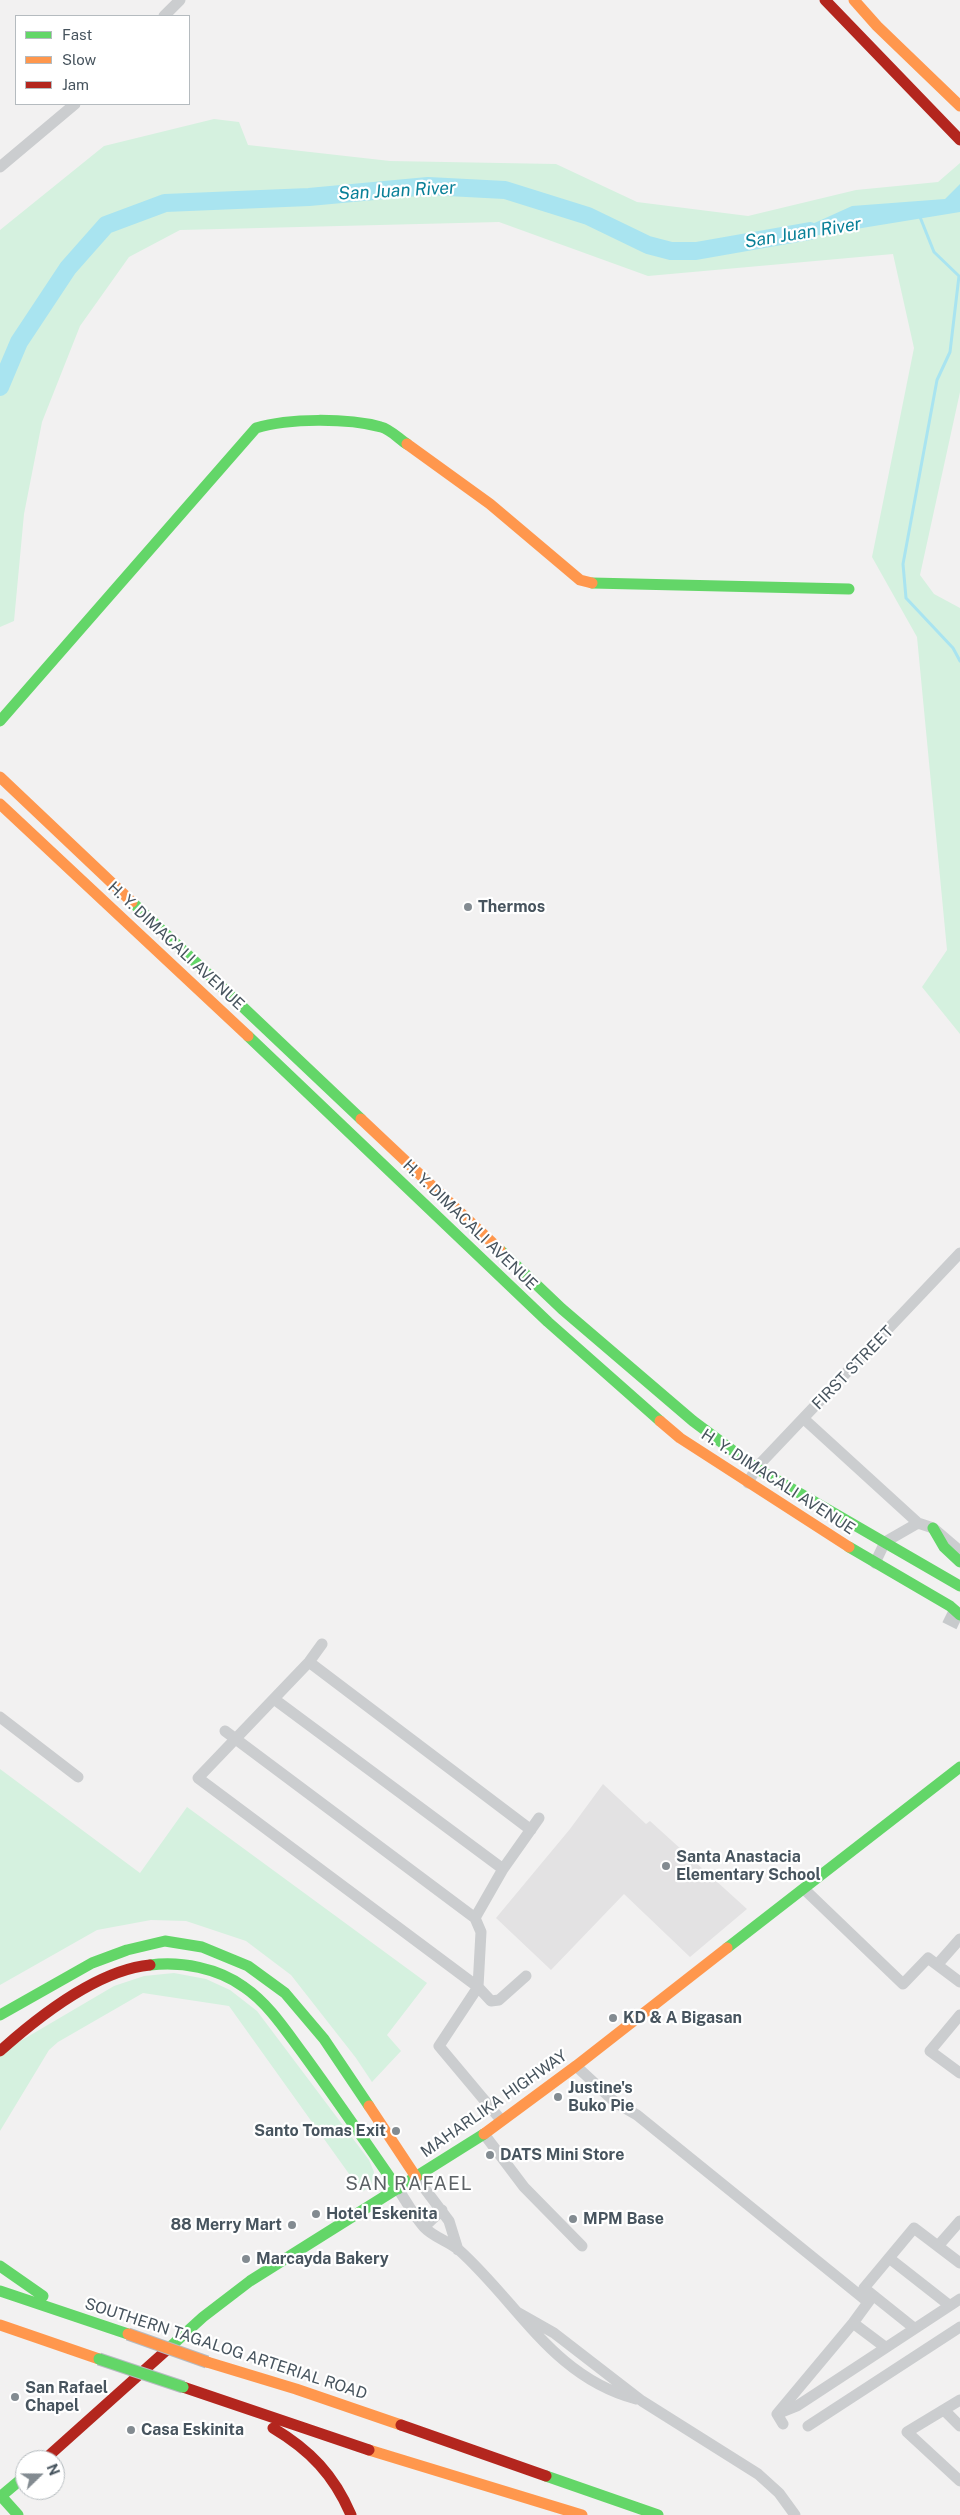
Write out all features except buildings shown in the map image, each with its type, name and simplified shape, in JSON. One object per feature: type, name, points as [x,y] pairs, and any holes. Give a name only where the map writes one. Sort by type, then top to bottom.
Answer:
[{"type":"main road","points":[[825,0],[928,109],[960,140]]},
{"type":"main road","points":[[854,0],[960,106]]},
{"type":"main road","points":[[0,721],[256,428],[272,423],[319,422],[383,427],[490,504],[580,580],[590,583],[849,589]]},
{"type":"main road","name":"H. Y. DIMACALI AVENUE","points":[[0,777],[562,1309],[693,1421],[756,1468],[960,1586]]},
{"type":"main road","name":"H. Y. DIMACALI AVENUE","points":[[0,804],[150,942],[548,1322],[680,1438],[875,1563],[950,1606],[960,1614]]},
{"type":"main road","points":[[548,1322],[562,1309]]},
{"type":"main road","points":[[933,1528],[944,1547],[960,1562]]},
{"type":"main road","points":[[898,1576],[908,1588],[946,1614]]},
{"type":"main road","name":"MAHARLIKA HIGHWAY","points":[[55,2450],[203,2317],[242,2287],[484,2134],[576,2066],[960,1767]]},
{"type":"main road","points":[[0,2015],[92,1963],[127,1950],[165,1942],[202,1948],[248,1966],[285,1993],[324,2039],[416,2177]]},
{"type":"main road","points":[[0,2051],[46,2015],[90,1987],[132,1968],[166,1964],[204,1969],[236,1981],[269,2010],[398,2189]]},
{"type":"main road","points":[[0,2266],[34,2291],[89,2321]]},
{"type":"main road","name":"SOUTHERN TAGALOG ARTERIAL ROAD","points":[[0,2291],[207,2362],[296,2389],[658,2515]]},
{"type":"main road","points":[[0,2325],[433,2472],[582,2515]]},
{"type":"main road","points":[[220,2399],[299,2442],[317,2457],[338,2485],[351,2515]]},
{"type":"main road","points":[[15,2485],[1,2497],[18,2515]]},
{"type":"street","points":[[165,15],[180,0]]},
{"type":"street","points":[[0,167],[74,105]]},
{"type":"street","name":"FIRST STREET","points":[[748,1483],[756,1468],[960,1253]]},
{"type":"street","points":[[804,1418],[918,1523],[933,1528],[960,1551]]},
{"type":"street","points":[[875,1563],[886,1542],[918,1523]]},
{"type":"street","points":[[322,1644],[309,1662],[198,1778],[478,1987],[491,2002],[499,2000],[526,1976]]},
{"type":"street","points":[[309,1662],[531,1830]]},
{"type":"street","points":[[274,1699],[503,1869]]},
{"type":"street","points":[[0,1717],[78,1778]]},
{"type":"street","points":[[225,1731],[234,1740],[475,1918],[481,1932],[478,1987],[439,2046],[501,2120]]},
{"type":"street","points":[[475,1918],[503,1869],[539,1818]]},
{"type":"street","points":[[804,1889],[904,1984],[928,1958],[960,1982]]},
{"type":"street","points":[[937,1964],[960,1939]]},
{"type":"street","points":[[960,2015],[930,2050],[960,2072]]},
{"type":"street","points":[[576,2066],[616,2103],[644,2121],[870,2299],[914,2328]]},
{"type":"street","points":[[484,2134],[524,2187],[582,2246]]},
{"type":"street","points":[[416,2177],[449,2221],[458,2250]]},
{"type":"street","points":[[398,2189],[424,2227],[458,2250],[517,2312],[548,2348],[567,2365],[614,2393],[642,2401]]},
{"type":"street","points":[[424,2227],[442,2210]]},
{"type":"street","points":[[938,2246],[960,2221]]},
{"type":"street","points":[[870,2299],[864,2288],[914,2228],[960,2263]]},
{"type":"street","points":[[889,2258],[949,2305]]},
{"type":"street","points":[[777,2414],[797,2406],[960,2298]]},
{"type":"street","points":[[777,2414],[854,2323],[870,2299]]},
{"type":"street","points":[[517,2312],[554,2333],[642,2401],[758,2474],[779,2493],[795,2515]]},
{"type":"street","points":[[854,2323],[885,2347]]},
{"type":"street","points":[[808,2426],[960,2327]]},
{"type":"street","points":[[811,2372],[829,2385]]},
{"type":"street","points":[[960,2400],[907,2432],[960,2481]]},
{"type":"street","points":[[944,2410],[960,2426]]},
{"type":"street","points":[[777,2414],[783,2424]]},
{"type":"shaded area","points":[[603,1784],[646,1824],[650,1821],[747,1909],[690,1957],[624,1894],[551,1970],[496,1918],[570,1829]]},
{"type":"green space","points":[[214,119],[239,122],[248,145],[390,161],[556,164],[637,202],[748,216],[856,190],[938,182],[960,163],[960,392],[920,575],[934,594],[960,608],[960,1034],[922,987],[947,950],[917,637],[872,557],[914,348],[893,254],[648,276],[499,222],[180,230],[129,257],[80,326],[42,422],[24,514],[14,621],[0,627],[0,230],[104,146]]},
{"type":"green space","points":[[0,1769],[140,1873],[187,1807],[427,1983],[387,2035],[401,2051],[372,2082],[356,2058],[291,1975],[246,1941],[186,1921],[151,1920],[97,1930],[0,1985]]},
{"type":"green space","points":[[174,1973],[206,1979],[230,1990],[257,2011],[369,2160],[374,2172],[371,2186],[362,2192],[229,2006],[143,1993],[58,2042],[49,2050],[0,2131],[0,2053],[114,1986],[144,1976]]},
{"type":"water","points":[[960,184],[960,212],[813,236],[788,235],[852,206],[945,199]]},
{"type":"waterway","name":"San Juan River","points":[[0,387],[19,342],[68,268],[106,225],[165,203],[309,197],[428,186],[505,190],[588,216],[648,245],[671,251],[696,251],[810,231]]},
{"type":"waterway","points":[[920,217],[934,252],[959,276],[950,352],[937,380],[903,564],[906,598],[953,648],[960,661]]},
{"type":"tunnel","points":[[946,1615],[960,1622]]},
{"type":"traffic: fast","points":[[0,721],[256,428],[285,422],[318,420],[352,422],[384,428],[407,444]]},
{"type":"traffic: fast","points":[[592,583],[849,589]]},
{"type":"traffic: fast","points":[[132,902],[361,1119]]},
{"type":"traffic: fast","points":[[248,1036],[548,1322],[660,1421]]},
{"type":"traffic: fast","points":[[500,1250],[562,1309],[693,1421],[756,1468],[960,1586]]},
{"type":"traffic: fast","points":[[933,1528],[944,1547],[960,1562]]},
{"type":"traffic: fast","points":[[849,1547],[950,1606],[960,1615]]},
{"type":"traffic: fast","points":[[727,1948],[960,1767]]},
{"type":"traffic: fast","points":[[0,2015],[92,1963],[127,1950],[165,1941],[202,1947],[248,1966],[285,1993],[324,2039],[369,2106]]},
{"type":"traffic: fast","points":[[150,1965],[174,1964],[199,1967],[234,1980],[261,2001],[291,2037],[398,2189]]},
{"type":"traffic: fast","points":[[169,2348],[203,2317],[250,2281],[484,2134]]},
{"type":"traffic: fast","points":[[0,2266],[43,2296]]},
{"type":"traffic: fast","points":[[0,2291],[128,2334]]},
{"type":"traffic: fast","points":[[99,2359],[183,2387]]},
{"type":"traffic: fast","points":[[546,2476],[658,2515]]},
{"type":"traffic: fast","points":[[0,2497],[15,2484]]},
{"type":"traffic: fast","points":[[1,2496],[18,2515]]},
{"type":"traffic: slow","points":[[854,0],[877,26],[960,106]]},
{"type":"traffic: slow","points":[[407,444],[490,504],[580,580],[592,583]]},
{"type":"traffic: slow","points":[[0,777],[132,902]]},
{"type":"traffic: slow","points":[[0,804],[248,1036]]},
{"type":"traffic: slow","points":[[361,1119],[500,1250]]},
{"type":"traffic: slow","points":[[660,1421],[680,1438],[849,1547]]},
{"type":"traffic: slow","points":[[484,2134],[576,2066],[727,1948]]},
{"type":"traffic: slow","points":[[369,2106],[416,2177]]},
{"type":"traffic: slow","points":[[0,2325],[99,2359]]},
{"type":"traffic: slow","points":[[128,2334],[207,2362]]},
{"type":"traffic: slow","points":[[207,2362],[296,2389],[401,2425]]},
{"type":"traffic: slow","points":[[369,2450],[582,2515]]},
{"type":"traffic: jam","points":[[825,0],[960,140]]},
{"type":"traffic: jam","points":[[0,2051],[50,2010],[89,1985],[130,1969],[150,1965]]},
{"type":"traffic: jam","points":[[55,2450],[169,2348]]},
{"type":"traffic: jam","points":[[183,2387],[369,2450]]},
{"type":"traffic: jam","points":[[401,2425],[546,2476]]},
{"type":"traffic: jam","points":[[273,2428],[298,2445],[320,2465],[337,2488],[351,2515]]},
{"type":"place","name":"Thermos","points":[[468,907]]},
{"type":"place","name":"Santa Anastacia Elementary School","points":[[666,1866]]},
{"type":"place","name":"KD & A Bigasan","points":[[613,2018]]},
{"type":"place","name":"Justine's Buko Pie","points":[[558,2097]]},
{"type":"place","name":"Santo Tomas Exit","points":[[396,2131]]},
{"type":"place","name":"DATS Mini Store","points":[[490,2155]]},
{"type":"place","name":"Hotel Eskenita","points":[[316,2214]]},
{"type":"place","name":"MPM Base","points":[[573,2219]]},
{"type":"place","name":"88 Merry Mart","points":[[292,2225]]},
{"type":"place","name":"Marcayda Bakery","points":[[246,2259]]},
{"type":"place","name":"San Rafael Chapel","points":[[15,2397]]},
{"type":"place","name":"Casa Eskinita","points":[[131,2430]]},
{"type":"district","name":"SAN RAFAEL","points":[[409,2184]]}]
